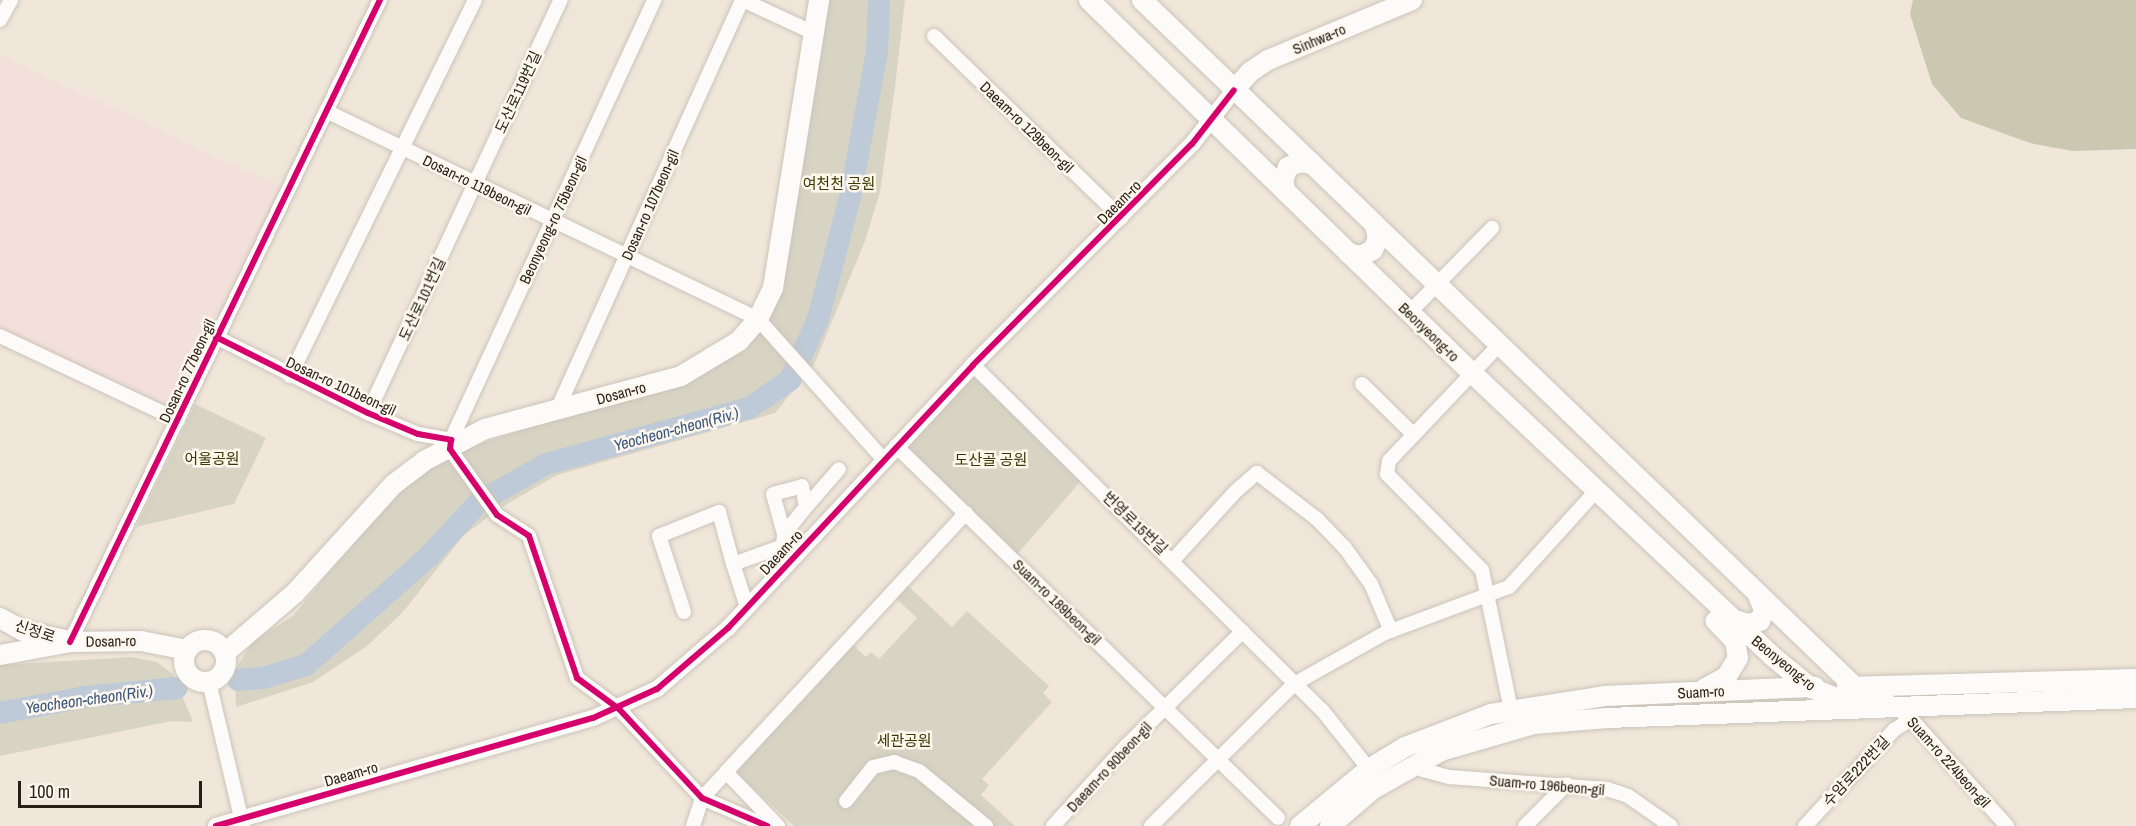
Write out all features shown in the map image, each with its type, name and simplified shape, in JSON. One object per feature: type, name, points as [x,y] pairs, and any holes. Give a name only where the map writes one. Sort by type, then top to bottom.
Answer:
[{"type":"main road","name":"Dosan-ro","points":[[225,652],[295,593],[394,484],[450,444],[485,429],[681,376],[716,359],[740,341],[758,320],[776,278],[819,0]]},
{"type":"main road","name":"Beonyeong-ro","points":[[1089,0],[1472,374],[1732,619],[1810,688],[1862,708]]},
{"type":"main road","name":"Beonyeong-ro","points":[[1142,0],[1498,346],[1855,687],[1862,708]]},
{"type":"main road","name":"Sinhwa-ro","points":[[1234,90],[1250,72],[1268,60],[1412,0]]},
{"type":"main road","points":[[1286,192],[1283,181],[1288,166],[1300,162],[1312,165]]},
{"type":"main road","points":[[1348,253],[1361,256],[1373,250],[1378,238],[1375,226]]},
{"type":"main road","points":[[1660,551],[1738,646],[1736,664],[1727,676],[1693,692]]},
{"type":"main road","points":[[1732,619],[1748,624],[1760,621],[1764,610],[1757,593]]},
{"type":"main road","name":"신정로","points":[[0,618],[23,631],[70,642]]},
{"type":"main road","points":[[0,632],[26,651]]},
{"type":"main road","points":[[199,640],[210,640],[225,652],[225,669],[211,691],[192,678],[186,670],[187,650],[199,640]]},
{"type":"main road","name":"Dosan-ro","points":[[0,655],[70,642],[141,641],[187,650]]},
{"type":"main road","name":"Suam-ro","points":[[1300,826],[1369,769],[1430,735],[1511,710],[1595,697],[1693,692],[2136,679]]},
{"type":"main road","name":"Suam-ro","points":[[1330,826],[1373,789],[1417,763],[1471,740],[1534,724],[1862,708],[1904,713],[2136,698]]},
{"type":"street","points":[[0,20],[11,0]]},
{"type":"street","name":"Dosan-ro 77beon-gil","points":[[70,642],[380,0]]},
{"type":"street","points":[[290,376],[475,0]]},
{"type":"street","name":"도산로119번길","points":[[476,184],[561,0]]},
{"type":"street","name":"Beonyeong-ro 75beon-gil","points":[[450,444],[654,0]]},
{"type":"street","points":[[743,0],[814,33]]},
{"type":"street","name":"Dosan-ro 107beon-gil","points":[[557,410],[743,0]]},
{"type":"street","name":"Daeam-ro 129beon-gil","points":[[934,36],[1120,218]]},
{"type":"street","name":"Daeam-ro","points":[[216,826],[242,822],[619,709],[657,689],[691,663],[747,606],[973,365],[1120,218],[1212,120],[1234,90]]},
{"type":"street","name":"Dosan-ro 119beon-gil","points":[[326,111],[758,320],[782,342],[883,459]]},
{"type":"street","name":"도산로101번길","points":[[368,413],[476,184]]},
{"type":"street","points":[[1409,312],[1492,228]]},
{"type":"street","name":"Dosan-ro 77beon-gil","points":[[0,336],[177,420]]},
{"type":"street","name":"Dosan-ro 101beon-gil","points":[[216,337],[368,413],[418,434],[450,444]]},
{"type":"street","points":[[1498,346],[1389,461],[1387,474],[1482,570],[1511,710]]},
{"type":"street","name":"번영로15번길","points":[[973,365],[1173,560],[1322,710],[1369,769]]},
{"type":"street","points":[[1362,384],[1413,434]]},
{"type":"street","points":[[450,444],[497,515],[529,536],[577,678],[619,709],[702,798],[767,826]]},
{"type":"street","name":"Suam-ro 189beon-gil","points":[[896,446],[1278,818]]},
{"type":"street","points":[[784,534],[839,469]]},
{"type":"street","points":[[1173,560],[1236,491],[1257,473],[1317,519],[1345,548],[1371,584],[1391,631]]},
{"type":"street","points":[[733,564],[783,546],[784,534],[773,495],[802,486],[806,507]]},
{"type":"street","points":[[1151,826],[1294,684],[1391,631],[1509,587],[1596,491]]},
{"type":"street","points":[[684,612],[659,536],[719,512],[747,606]]},
{"type":"street","points":[[693,826],[702,798],[966,513]]},
{"type":"street","name":"Daeam-ro 90beon-gil","points":[[1053,826],[1165,708],[1243,632]]},
{"type":"street","name":"Suam-ro 224beon-gil","points":[[1855,687],[1904,713],[2003,824]]},
{"type":"street","points":[[211,691],[242,822]]},
{"type":"street","name":"수암로222번길","points":[[1804,826],[1894,730],[1904,713]]},
{"type":"street","points":[[846,801],[873,767],[894,762],[919,771],[986,826]]},
{"type":"street","name":"Suam-ro 196beon-gil","points":[[1417,763],[1423,770],[1450,777],[1592,786],[1628,796],[1671,826]]},
{"type":"street","points":[[726,772],[778,826]]},
{"type":"street","points":[[1525,826],[1568,784]]},
{"type":"shaded area","points":[[1913,0],[2136,0],[2136,149],[2072,151],[2030,143],[1961,118],[1932,84],[1910,14]]},
{"type":"shaded area","points":[[0,55],[287,190],[178,420],[0,336]]},
{"type":"green space","name":"여천천 공원","points":[[827,0],[905,0],[895,87],[880,192],[865,241],[814,365],[775,413],[557,475],[502,507],[464,535],[402,613],[367,646],[313,682],[236,707],[235,670],[253,641],[293,616],[378,513],[427,468],[482,443],[631,394],[756,332]]},
{"type":"green space","name":"도산골 공원","points":[[973,365],[1086,475],[1013,559],[896,446]]},
{"type":"green space","name":"어울공원","points":[[195,404],[266,438],[234,504],[136,527]]},
{"type":"green space","name":"세관공원","points":[[905,583],[952,627],[967,611],[1049,686],[1043,693],[1052,702],[982,779],[989,785],[981,795],[1015,826],[794,826],[733,770],[850,642],[866,657],[871,652],[879,659],[917,618],[893,596]]},
{"type":"green space","points":[[131,657],[157,662],[173,674],[193,722],[172,721],[0,756],[0,665]]},
{"type":"waterway","name":"Yeocheon-cheon(Riv.)","points":[[238,680],[263,678],[306,665],[428,557],[479,502],[546,464],[749,408],[790,380],[818,319],[851,193],[877,52],[879,0]]},
{"type":"waterway","name":"Yeocheon-cheon(Riv.)","points":[[0,713],[85,697],[177,688]]},
{"type":"cycle path","points":[[70,642],[380,0]]},
{"type":"cycle path","points":[[216,826],[593,718],[657,689],[728,628],[973,365],[1192,144],[1234,90]]},
{"type":"cycle path","points":[[216,337],[368,413],[418,434],[451,440],[450,449],[497,515],[529,536],[577,678],[619,709],[702,798],[767,826]]}]
